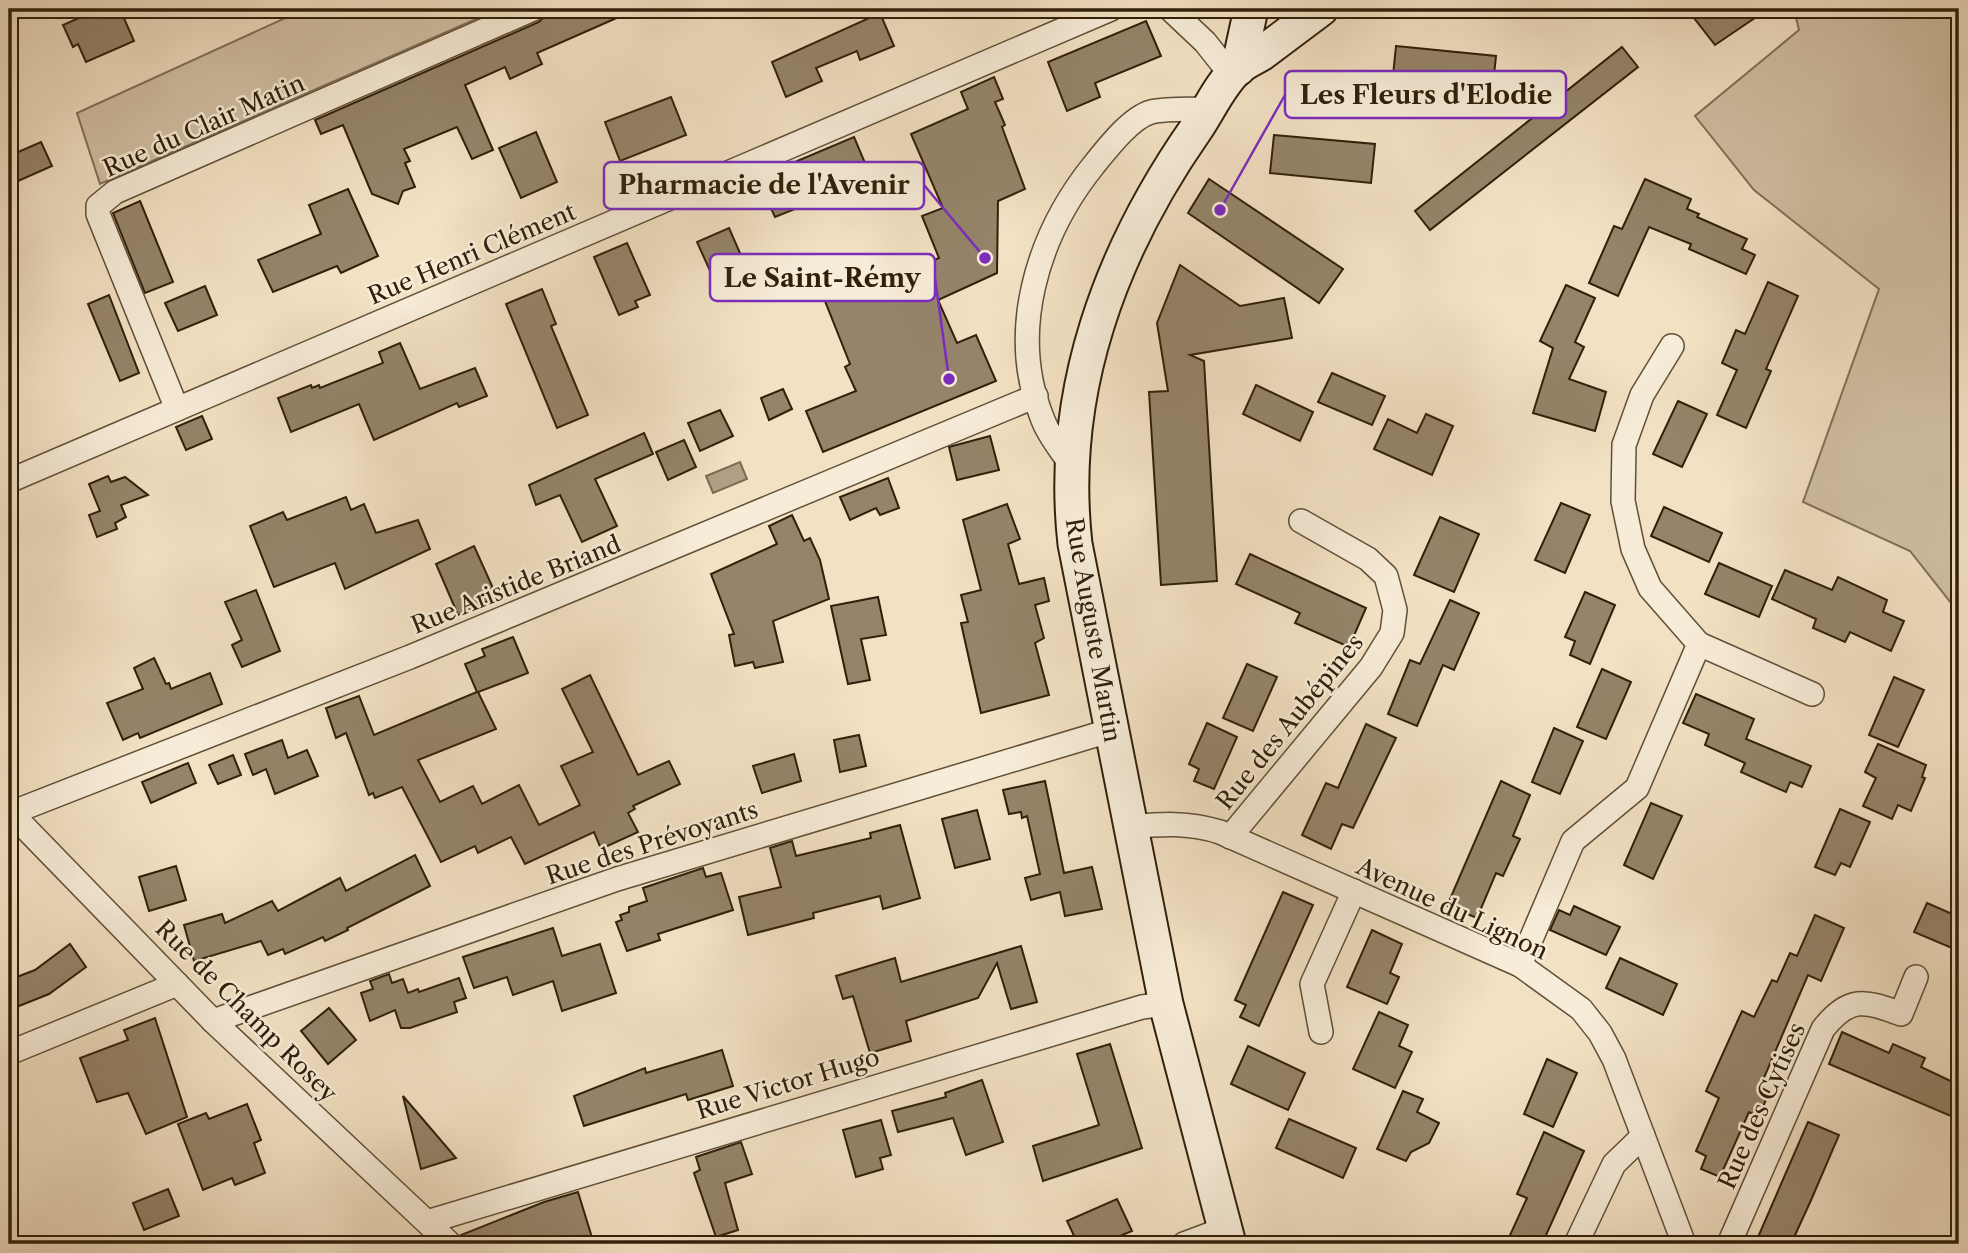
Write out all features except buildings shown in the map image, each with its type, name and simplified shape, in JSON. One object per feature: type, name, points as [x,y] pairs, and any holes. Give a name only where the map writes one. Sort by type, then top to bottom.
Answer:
[{"type":"main road","points":[[1243,66],[1251,9]]},
{"type":"main road","name":"Rue Auguste Martin","points":[[1227,1237],[1167,1004],[1129,827],[1075,544],[1070,499],[1071,465],[1080,385],[1097,322],[1128,245],[1158,187],[1210,109],[1292,9]]},
{"type":"main road","points":[[1243,66],[1321,9]]},
{"type":"street","name":"Rue du Clair Matin","points":[[177,409],[98,214],[99,205],[115,192],[533,9]]},
{"type":"street","name":"Rue Henri Clément","points":[[9,481],[1111,9]]},
{"type":"street","points":[[1170,9],[1205,42],[1243,66]]},
{"type":"street","points":[[1071,465],[1043,421],[1036,396],[1029,340],[1034,284],[1047,239],[1065,204],[1116,137],[1149,113],[1210,109]]},
{"type":"street","points":[[1672,346],[1642,395],[1624,445],[1623,501],[1633,549],[1650,588],[1699,644],[1812,694]]},
{"type":"street","name":"Rue Aristide Briand","points":[[10,812],[410,657],[1036,396]]},
{"type":"street","name":"Rue des Aubépines","points":[[1230,837],[1371,667],[1392,633],[1395,610],[1386,576],[1368,559],[1301,521]]},
{"type":"street","points":[[1520,965],[1573,841],[1637,788],[1699,644]]},
{"type":"street","name":"Rue des Prévoyants","points":[[213,1021],[617,878],[1112,730]]},
{"type":"street","name":"Rue de Champ Rosey","points":[[10,812],[213,1021],[450,1244]]},
{"type":"street","name":"Avenue du Lignon","points":[[1129,827],[1168,822],[1195,825],[1230,837],[1520,965],[1581,1009],[1600,1033],[1614,1059],[1685,1244]]},
{"type":"street","points":[[1321,1032],[1312,984],[1354,891]]},
{"type":"street","name":"Rue des Cytises","points":[[1729,1244],[1823,1029],[1835,1014],[1849,1005],[1863,1002],[1901,1014],[1916,977]]},
{"type":"street","points":[[9,1053],[177,984]]},
{"type":"street","name":"Rue Victor Hugo","points":[[427,1222],[1142,1007],[1167,1004]]},
{"type":"street","points":[[1576,1244],[1614,1164],[1643,1136]]},
{"type":"street","points":[[1184,1244],[1227,1237]]},
{"type":"shaded area","points":[[305,9],[499,9],[100,184],[77,113]]},
{"type":"shaded area","points":[[1794,9],[1959,9],[1959,613],[1910,551],[1803,502],[1879,289],[1754,190],[1695,116],[1799,30]]},
{"type":"shaded area","points":[[740,462],[747,479],[713,493],[706,476]]},
{"type":"place","name":"Les Fleurs d'Elodie","points":[[1220,210]]},
{"type":"place","name":"Pharmacie de l'Avenir","points":[[985,258]]},
{"type":"place","name":"Le Saint-Rémy","points":[[949,379]]}]
